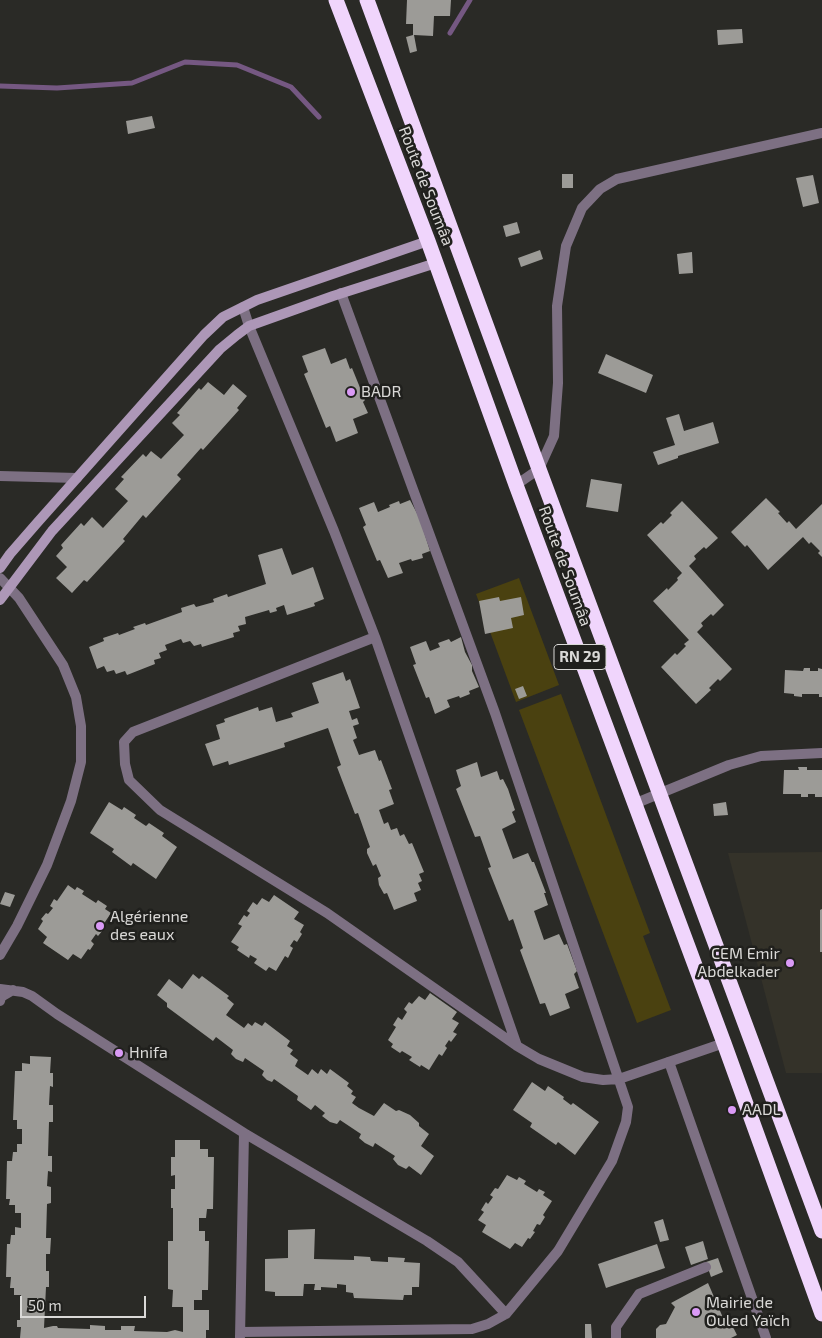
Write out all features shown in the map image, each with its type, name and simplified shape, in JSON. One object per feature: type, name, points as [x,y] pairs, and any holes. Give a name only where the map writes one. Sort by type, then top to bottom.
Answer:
[{"type":"highway","name":"Route de Soumâa","points":[[336,0],[428,241],[822,1314]]},
{"type":"highway","name":"Route de Soumâa","points":[[367,0],[822,1231]]},
{"type":"street","points":[[516,485],[539,469],[554,436],[558,383],[557,306],[566,246],[582,208],[600,189],[617,179],[822,133]]},
{"type":"street","points":[[0,568],[10,554],[204,335],[223,317],[257,300],[428,241]]},
{"type":"street","points":[[0,600],[52,531],[220,349],[249,326],[341,293],[436,263]]},
{"type":"street","points":[[244,1133],[240,1335],[472,1329],[484,1326],[506,1314],[558,1251],[612,1162],[626,1122],[628,1106],[495,714],[341,293]]},
{"type":"street","points":[[243,306],[249,326],[296,436],[375,638],[517,1046]]},
{"type":"street","points":[[0,476],[77,478]]},
{"type":"street","points":[[0,578],[34,620],[62,665],[76,697],[81,726],[81,762],[71,802],[48,865],[0,955]]},
{"type":"street","points":[[375,638],[133,732],[124,742],[125,764],[129,780],[160,810],[326,913],[517,1046],[539,1059],[583,1077],[604,1080],[620,1079],[724,1043]]},
{"type":"street","points":[[634,804],[729,765],[761,756],[822,753]]},
{"type":"street","points":[[0,989],[23,992],[32,996],[57,1014],[244,1133],[427,1241],[458,1262],[506,1314]]},
{"type":"street","points":[[0,1001],[1,997],[13,990]]},
{"type":"street","points":[[669,1062],[766,1338]]},
{"type":"street","points":[[616,1338],[616,1327],[639,1294],[706,1267]]},
{"type":"shaded area","points":[[519,578],[559,685],[516,702],[476,594]]},
{"type":"shaded area","points":[[561,694],[650,933],[643,936],[671,1010],[637,1023],[519,710]]},
{"type":"shaded area","name":"CEM Emir Abdelkader","points":[[822,852],[822,1073],[786,1073],[728,853]]},
{"type":"building","points":[[407,0],[451,0],[450,16],[434,16],[433,36],[414,35],[417,51],[410,53],[406,37],[413,35],[413,24],[406,24]]},
{"type":"building","points":[[742,29],[743,43],[718,45],[717,30]]},
{"type":"building","points":[[152,116],[155,128],[128,134],[126,121]]},
{"type":"building","points":[[562,174],[573,174],[573,188],[562,188]]},
{"type":"building","points":[[813,175],[819,203],[803,207],[796,178]]},
{"type":"building","points":[[517,222],[520,233],[506,237],[503,226]]},
{"type":"building","points":[[540,250],[543,259],[521,267],[518,258]]},
{"type":"building","points":[[692,252],[693,273],[679,274],[677,254]]},
{"type":"building","points":[[325,348],[331,364],[346,358],[365,400],[363,402],[368,413],[353,419],[358,433],[336,442],[330,426],[326,428],[304,374],[308,372],[302,356]]},
{"type":"building","points":[[606,354],[653,375],[646,393],[598,373]]},
{"type":"building","points":[[208,382],[224,395],[233,384],[247,396],[237,408],[239,410],[203,450],[201,448],[177,475],[181,479],[146,518],[143,515],[123,539],[125,541],[87,582],[84,580],[72,593],[56,578],[67,567],[56,556],[63,548],[61,545],[81,523],[84,526],[92,517],[103,528],[128,501],[115,489],[124,479],[121,477],[143,454],[146,457],[151,451],[161,459],[184,435],[172,423],[180,415],[177,413],[199,388],[201,390]]},
{"type":"building","points":[[679,414],[684,431],[713,422],[719,443],[678,456],[678,458],[658,465],[653,452],[675,445],[666,418]]},
{"type":"building","points":[[591,479],[622,484],[618,512],[586,507]]},
{"type":"building","points":[[766,498],[780,512],[778,513],[787,523],[789,521],[796,529],[822,504],[822,557],[818,553],[820,551],[811,542],[809,544],[803,537],[768,570],[747,545],[745,547],[731,532]]},
{"type":"building","points":[[410,500],[420,519],[430,551],[422,554],[423,558],[399,563],[403,573],[388,578],[380,560],[377,561],[363,527],[366,525],[359,508],[374,502],[378,512],[399,501],[400,504]]},
{"type":"building","points":[[682,501],[718,538],[706,549],[704,547],[694,556],[696,559],[689,566],[724,605],[713,616],[711,614],[701,623],[703,626],[697,632],[732,669],[720,681],[718,679],[709,688],[711,690],[696,704],[661,667],[675,653],[677,655],[689,640],[653,601],[667,588],[668,590],[682,573],[647,535],[661,522],[663,524],[672,515],[670,513]]},
{"type":"building","points":[[282,548],[292,575],[313,567],[324,599],[314,603],[315,606],[287,615],[284,605],[276,608],[277,611],[270,613],[269,610],[245,617],[246,624],[238,626],[240,631],[233,633],[234,637],[202,647],[201,644],[194,646],[190,641],[183,643],[181,639],[165,645],[167,650],[159,653],[161,658],[154,660],[155,664],[127,675],[125,671],[116,674],[114,670],[107,672],[104,666],[97,669],[89,647],[104,641],[103,638],[118,633],[119,635],[135,629],[133,627],[145,623],[146,625],[182,612],[181,608],[194,604],[196,607],[214,602],[213,599],[227,594],[228,597],[266,584],[258,555]]},
{"type":"building","points":[[499,597],[500,601],[521,597],[524,615],[511,618],[513,628],[485,634],[479,601]]},
{"type":"building","points":[[461,637],[479,687],[469,691],[470,694],[447,700],[450,707],[435,714],[429,697],[426,698],[413,665],[416,664],[410,647],[426,641],[430,651],[440,647],[438,643],[449,639],[451,642]]},
{"type":"building","points":[[804,668],[810,668],[810,671],[818,671],[818,668],[822,669],[822,697],[819,697],[819,694],[802,694],[802,697],[784,693],[785,670],[803,671]]},
{"type":"building","points":[[343,672],[346,681],[350,679],[360,708],[349,711],[352,720],[357,718],[359,724],[353,726],[357,738],[353,740],[359,755],[375,750],[379,761],[381,760],[392,789],[389,790],[394,804],[379,810],[384,824],[388,822],[391,830],[397,828],[400,836],[404,834],[409,844],[412,843],[424,872],[419,874],[422,881],[418,883],[421,890],[414,893],[417,901],[394,910],[387,893],[384,894],[379,885],[378,878],[381,876],[376,864],[373,866],[367,853],[367,849],[370,847],[358,813],[355,814],[337,767],[341,765],[328,728],[284,743],[285,747],[229,765],[228,761],[213,766],[205,744],[220,739],[216,725],[225,722],[224,719],[258,707],[259,711],[272,707],[276,722],[293,717],[291,713],[319,703],[312,683]]},
{"type":"building","points":[[523,686],[527,696],[519,699],[515,689]]},
{"type":"building","points":[[477,762],[481,777],[497,771],[500,780],[503,779],[508,789],[515,810],[512,812],[516,822],[502,829],[513,859],[528,853],[532,862],[534,862],[546,893],[544,893],[548,905],[534,911],[544,940],[559,934],[564,945],[567,944],[577,971],[574,974],[579,988],[565,994],[570,1008],[550,1016],[545,1003],[540,1004],[520,950],[523,948],[513,919],[509,921],[488,868],[491,867],[480,836],[475,837],[456,789],[461,786],[456,770]]},
{"type":"building","points":[[798,767],[807,767],[807,770],[822,770],[822,797],[815,797],[815,794],[801,797],[801,794],[783,794],[784,770],[799,770]]},
{"type":"building","points":[[109,802],[122,810],[124,807],[136,815],[134,818],[146,826],[149,823],[164,833],[162,836],[177,847],[156,879],[133,863],[131,866],[112,852],[114,849],[90,833]]},
{"type":"building","points":[[726,802],[728,815],[714,816],[713,804]]},
{"type":"building","points":[[68,885],[75,890],[77,887],[84,891],[82,894],[96,903],[98,900],[107,906],[105,909],[111,913],[101,928],[103,930],[98,936],[96,934],[91,941],[94,944],[81,959],[73,954],[68,960],[43,943],[47,937],[38,929],[43,921],[41,919],[53,908],[50,906],[54,899],[57,901]]},
{"type":"building","points":[[5,892],[15,895],[10,907],[0,904]]},
{"type":"building","points":[[274,895],[299,912],[294,919],[304,925],[300,932],[302,934],[297,942],[294,940],[290,946],[293,948],[288,958],[285,956],[276,971],[269,967],[266,971],[254,963],[257,959],[250,955],[249,958],[237,950],[239,947],[231,942],[242,926],[238,924],[244,915],[247,917],[250,913],[247,911],[253,902],[257,905],[262,898],[269,902]]},
{"type":"building","points":[[822,909],[822,952],[820,952],[820,910]]},
{"type":"building","points":[[193,974],[199,979],[202,976],[229,996],[227,998],[234,1004],[226,1015],[244,1028],[248,1023],[252,1026],[255,1022],[262,1026],[265,1022],[290,1041],[287,1046],[293,1050],[290,1054],[298,1060],[295,1066],[308,1075],[312,1069],[318,1074],[321,1069],[327,1074],[330,1069],[349,1083],[347,1086],[353,1091],[351,1094],[356,1097],[352,1103],[374,1116],[384,1103],[396,1111],[399,1110],[410,1115],[429,1134],[421,1146],[434,1156],[421,1175],[409,1166],[406,1169],[398,1165],[393,1159],[395,1156],[375,1143],[373,1147],[365,1143],[359,1138],[361,1134],[340,1120],[337,1124],[330,1122],[322,1116],[325,1113],[315,1105],[311,1110],[297,1100],[298,1096],[274,1079],[272,1082],[267,1080],[262,1075],[264,1071],[245,1058],[243,1062],[236,1059],[231,1054],[233,1050],[216,1037],[213,1041],[167,1007],[167,1003],[157,995],[169,979],[182,989]]},
{"type":"building","points":[[430,993],[457,1012],[452,1019],[459,1023],[453,1032],[457,1034],[451,1042],[449,1040],[442,1056],[439,1054],[429,1070],[409,1060],[412,1057],[402,1051],[400,1053],[391,1047],[393,1044],[388,1040],[396,1027],[393,1025],[398,1017],[402,1020],[407,1012],[404,1009],[409,1002],[412,1004],[419,996],[425,1000]]},
{"type":"building","points":[[30,1056],[51,1057],[50,1073],[53,1073],[53,1087],[50,1086],[49,1105],[53,1105],[53,1122],[49,1122],[48,1156],[52,1156],[52,1172],[48,1171],[47,1186],[51,1187],[51,1203],[47,1204],[46,1238],[51,1238],[50,1254],[46,1254],[46,1271],[49,1271],[49,1287],[46,1287],[44,1328],[57,1326],[58,1328],[90,1329],[90,1325],[105,1326],[105,1330],[121,1330],[121,1326],[135,1326],[134,1331],[167,1332],[175,1330],[183,1332],[183,1307],[172,1307],[173,1290],[168,1289],[168,1241],[173,1241],[171,1189],[175,1189],[175,1175],[171,1176],[171,1157],[175,1157],[175,1140],[200,1140],[200,1149],[208,1149],[208,1157],[214,1157],[213,1209],[207,1209],[206,1218],[199,1218],[199,1231],[205,1231],[205,1241],[209,1241],[208,1290],[202,1290],[202,1300],[194,1300],[194,1310],[209,1310],[209,1330],[206,1330],[206,1338],[20,1338],[21,1327],[17,1327],[17,1320],[20,1320],[21,1295],[14,1295],[14,1288],[10,1288],[11,1277],[6,1277],[7,1244],[10,1244],[11,1235],[15,1235],[15,1227],[21,1228],[21,1213],[15,1213],[15,1205],[9,1205],[10,1199],[6,1199],[7,1161],[12,1161],[13,1152],[17,1152],[17,1144],[22,1144],[22,1129],[17,1129],[17,1120],[13,1120],[15,1071],[22,1071],[22,1063],[30,1064]]},
{"type":"building","points":[[532,1082],[545,1091],[548,1086],[564,1097],[563,1099],[571,1105],[573,1103],[599,1122],[575,1155],[558,1142],[556,1145],[530,1127],[532,1123],[513,1110]]},
{"type":"building","points":[[507,1175],[517,1180],[519,1177],[526,1181],[524,1184],[537,1192],[539,1189],[545,1192],[543,1195],[552,1201],[543,1215],[545,1217],[540,1225],[537,1224],[533,1231],[535,1232],[530,1239],[528,1238],[522,1247],[515,1243],[510,1249],[482,1232],[486,1225],[478,1220],[484,1212],[481,1210],[486,1202],[488,1204],[493,1197],[490,1195],[495,1188],[498,1189]]},
{"type":"building","points":[[663,1219],[669,1240],[660,1242],[654,1222]]},
{"type":"building","points":[[315,1229],[314,1259],[354,1260],[354,1256],[370,1257],[371,1261],[388,1262],[388,1257],[405,1258],[404,1262],[420,1263],[419,1287],[412,1287],[412,1295],[404,1295],[403,1300],[354,1298],[353,1293],[346,1292],[346,1285],[337,1284],[337,1288],[321,1287],[321,1290],[314,1290],[315,1284],[304,1284],[303,1296],[275,1296],[275,1292],[265,1291],[265,1259],[288,1258],[288,1230]]},
{"type":"building","points":[[703,1241],[708,1259],[691,1265],[685,1247]]},
{"type":"building","points":[[657,1244],[665,1268],[606,1288],[598,1264]]},
{"type":"building","points":[[718,1258],[723,1272],[711,1277],[706,1262]]},
{"type":"building","name":"Mairie de Ouled Yaïch","points":[[708,1283],[727,1327],[732,1325],[737,1335],[731,1338],[656,1338],[656,1329],[660,1325],[666,1324],[675,1307],[671,1303]]},
{"type":"building","points":[[585,1324],[591,1324],[592,1338],[585,1338]]},
{"type":"waterway","points":[[450,33],[470,0]]},
{"type":"waterway","points":[[0,86],[57,88],[132,83],[185,62],[237,65],[291,87],[319,117]]},
{"type":"place","name":"BADR","points":[[351,392]]},
{"type":"place","name":"Algérienne des eaux","points":[[100,926]]},
{"type":"place","name":"CEM Emir Abdelkader","points":[[790,963]]},
{"type":"place","name":"Hnifa","points":[[119,1053]]},
{"type":"place","name":"AADL","points":[[732,1110]]},
{"type":"place","name":"Mairie de Ouled Yaïch","points":[[696,1312]]}]
